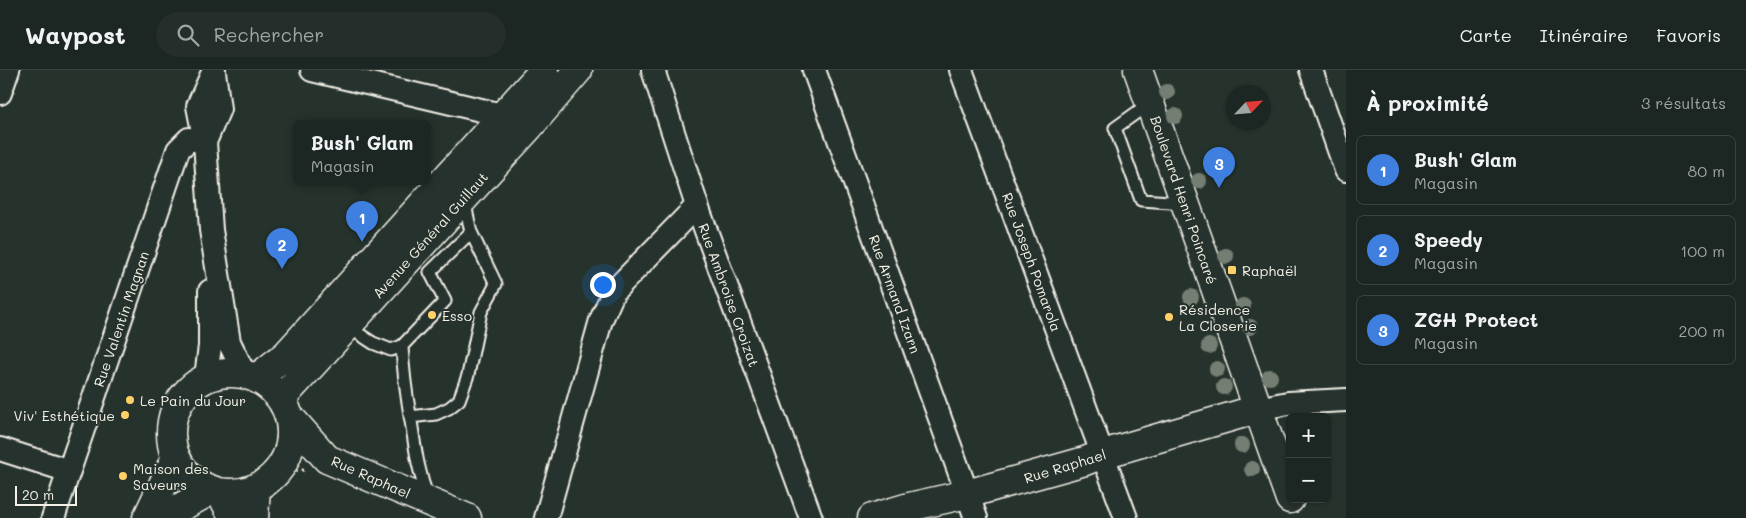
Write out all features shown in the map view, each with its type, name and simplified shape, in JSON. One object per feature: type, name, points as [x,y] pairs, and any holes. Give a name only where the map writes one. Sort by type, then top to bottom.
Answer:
[{"type":"main road","name":"Avenue Général Guillaut","points":[[250,376],[287,354],[544,70]]},
{"type":"main road","name":"Avenue Général Guillaut","points":[[285,408],[347,326],[425,259],[464,198],[578,70]]},
{"type":"main road","name":"Boulevard Henri Poincaré","points":[[1138,70],[1286,488]]},
{"type":"main road","points":[[225,372],[250,376],[270,387],[285,408],[292,432],[290,447],[284,461],[267,482],[256,488],[239,493],[216,491],[197,482],[185,471],[176,458],[171,439],[172,420],[178,402],[190,388],[206,377],[225,372]]},
{"type":"main road","name":"Rue Raphael","points":[[285,408],[327,459],[446,512]]},
{"type":"main road","name":"Rue Raphael","points":[[872,518],[909,507],[972,506],[1103,454],[1258,409]]},
{"type":"main road","points":[[147,518],[176,458]]},
{"type":"main road","points":[[254,518],[256,488]]},
{"type":"main road","points":[[161,518],[216,491]]},
{"type":"main road","points":[[216,491],[234,518]]},
{"type":"main road","name":"Boulevard Henri Poincaré","points":[[1291,503],[1297,518]]},
{"type":"street","points":[[0,93],[8,70]]},
{"type":"street","points":[[312,70],[502,115]]},
{"type":"street","name":"Rue Ambroise Croizat","points":[[652,70],[697,206],[811,518]]},
{"type":"street","name":"Rue Armand Izarn","points":[[814,70],[972,506]]},
{"type":"street","name":"Rue Joseph Pomarola","points":[[961,70],[1126,518]]},
{"type":"street","points":[[1311,70],[1346,170]]},
{"type":"street","points":[[206,377],[210,346],[211,230],[205,142],[219,109],[214,71]]},
{"type":"street","name":"Rue Valentin Magnan","points":[[53,518],[178,150],[189,139],[205,142]]},
{"type":"street","points":[[546,518],[601,320],[614,291],[697,206]]},
{"type":"street","points":[[211,230],[229,342],[250,376]]},
{"type":"street","points":[[1258,409],[1288,403],[1346,400]]},
{"type":"street","points":[[0,449],[69,471]]},
{"type":"lane","points":[[1150,103],[1115,128],[1141,200],[1185,204]]},
{"type":"lane","points":[[410,418],[436,414],[459,400],[468,376],[481,312],[496,284],[470,232],[464,198]]},
{"type":"lane","points":[[347,326],[373,344],[391,350],[402,346],[445,301],[425,259],[470,232]]},
{"type":"lane","points":[[402,346],[404,385],[419,474],[446,512]]},
{"type":"place","name":"ZGH Protect","points":[[1219,188]]},
{"type":"place","name":"Bush' Glam","points":[[362,242]]},
{"type":"place","name":"Speedy","points":[[282,269]]},
{"type":"place","name":"Raphaël","points":[[1232,270]]},
{"type":"place","name":"Esso","points":[[432,315]]},
{"type":"place","name":"Résidence La Closerie","points":[[1169,317]]},
{"type":"place","name":"Le Pain du Jour","points":[[130,400]]},
{"type":"place","name":"Viv' Esthétique","points":[[125,415]]},
{"type":"place","name":"Maison des Saveurs","points":[[123,476]]}]
